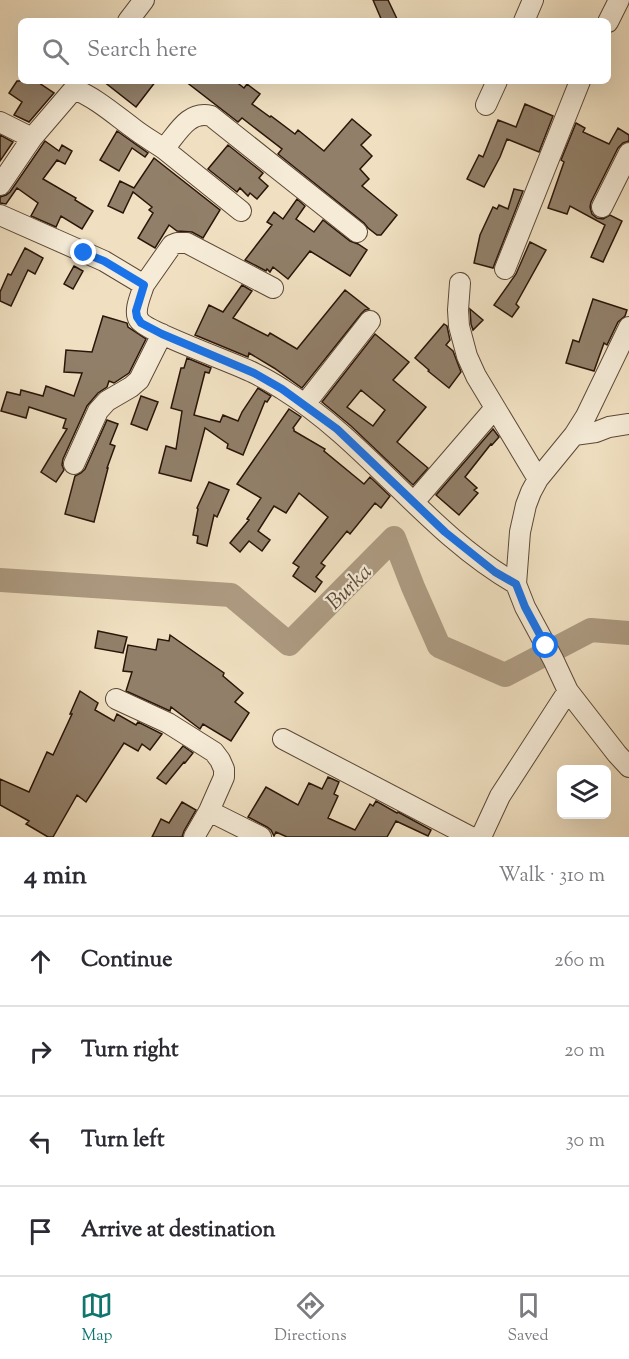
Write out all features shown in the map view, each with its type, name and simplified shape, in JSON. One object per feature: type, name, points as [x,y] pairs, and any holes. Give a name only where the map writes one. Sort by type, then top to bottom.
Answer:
[{"type":"street","points":[[130,18],[144,0]]},
{"type":"street","points":[[525,18],[533,0]]},
{"type":"street","points":[[610,18],[619,0]]},
{"type":"street","points":[[486,105],[496,84]]},
{"type":"street","points":[[505,269],[579,84]]},
{"type":"street","points":[[0,185],[32,138],[78,85],[94,100],[164,149],[241,211]]},
{"type":"street","points":[[164,149],[191,118],[205,114],[211,116],[357,232]]},
{"type":"street","points":[[0,122],[32,138]]},
{"type":"street","points":[[602,207],[629,153]]},
{"type":"street","points":[[0,214],[104,261],[144,285]]},
{"type":"street","points":[[273,288],[182,242],[172,245],[144,285],[136,311],[137,317],[141,323],[162,334],[254,373],[305,405],[337,429],[462,546],[495,572],[516,584]]},
{"type":"street","points":[[460,283],[458,310],[462,340],[467,356],[476,376],[538,479]]},
{"type":"street","points":[[305,405],[369,321]]},
{"type":"street","points":[[629,327],[595,398],[574,435],[538,479],[526,504],[520,532],[516,584],[525,607],[568,691],[629,767]]},
{"type":"street","points":[[74,464],[98,411],[107,401],[139,380],[162,334]]},
{"type":"street","points":[[414,502],[495,408]]},
{"type":"street","points":[[574,435],[629,424]]},
{"type":"street","points":[[481,837],[500,796],[568,691]]},
{"type":"street","points":[[116,699],[168,723],[214,753],[220,760],[224,769],[224,777],[194,837]]},
{"type":"street","points":[[283,739],[471,837]]},
{"type":"street","points":[[209,811],[261,837]]},
{"type":"building","points":[[373,0],[388,0],[397,18],[381,18]]},
{"type":"building","points":[[18,81],[18,84],[40,84],[54,93],[29,122],[14,115],[22,102],[9,93]]},
{"type":"building","points":[[107,84],[154,84],[136,107]]},
{"type":"building","points":[[189,84],[239,84],[244,88],[247,84],[260,94],[252,104],[295,134],[298,130],[324,151],[352,119],[371,135],[361,145],[372,156],[360,169],[369,179],[362,186],[397,215],[381,235],[377,235],[278,154],[282,149],[242,118],[238,122]]},
{"type":"building","points":[[525,104],[553,116],[539,152],[507,139],[484,187],[467,179],[479,155],[483,157],[498,120],[516,127]]},
{"type":"building","points":[[576,123],[585,128],[583,132],[609,144],[618,128],[629,135],[629,141],[618,148],[591,202],[592,214],[597,218],[603,219],[610,215],[622,221],[603,262],[591,257],[605,225],[570,206],[567,214],[548,208],[564,162],[561,160]]},
{"type":"building","points":[[117,131],[148,153],[145,157],[132,148],[119,171],[100,160]]},
{"type":"building","points":[[0,135],[13,142],[0,161]]},
{"type":"building","points":[[45,141],[59,151],[62,145],[72,151],[65,164],[57,160],[43,179],[93,211],[82,229],[61,216],[56,227],[31,216],[38,203],[17,188],[6,204],[0,203],[0,197],[10,192]]},
{"type":"building","points":[[228,145],[263,173],[259,178],[268,186],[257,199],[250,193],[248,196],[240,188],[237,192],[208,169]]},
{"type":"building","points":[[154,158],[220,210],[203,238],[192,232],[177,231],[169,225],[155,248],[138,238],[153,213],[149,210],[152,207],[133,192],[123,213],[108,206],[120,181],[134,188]]},
{"type":"building","points":[[514,189],[523,191],[493,268],[474,263],[480,235],[493,207],[497,209],[499,205],[508,209]]},
{"type":"building","points":[[297,199],[305,206],[296,219],[314,232],[323,220],[350,241],[367,250],[350,276],[310,251],[288,279],[273,267],[270,272],[267,269],[266,271],[245,260],[272,225],[267,222],[274,212],[283,219]]},
{"type":"building","points":[[530,242],[546,250],[516,304],[519,307],[512,317],[494,305],[516,274]]},
{"type":"building","points":[[25,248],[43,258],[35,274],[28,270],[11,306],[0,301],[0,292],[8,274],[11,275]]},
{"type":"building","points":[[74,266],[83,271],[73,289],[64,284]]},
{"type":"building","points":[[242,285],[252,291],[233,318],[268,336],[270,333],[297,349],[345,290],[369,309],[361,314],[302,388],[249,353],[248,357],[195,335],[209,305],[223,312]]},
{"type":"building","points":[[593,299],[627,310],[625,316],[618,322],[607,345],[604,343],[594,371],[566,363],[573,340],[579,342]]},
{"type":"building","points":[[470,309],[483,320],[473,330],[471,324]]},
{"type":"building","points":[[103,316],[127,323],[128,327],[146,339],[129,373],[114,383],[109,381],[107,387],[98,393],[87,406],[63,459],[64,470],[56,482],[41,472],[67,429],[63,428],[66,419],[29,407],[26,418],[1,411],[7,392],[20,395],[21,390],[43,396],[46,386],[74,396],[82,373],[64,372],[66,350],[92,352]]},
{"type":"building","points":[[444,324],[447,326],[450,340],[446,345],[453,351],[461,372],[449,388],[415,358]]},
{"type":"building","points":[[375,334],[409,362],[393,380],[426,407],[397,442],[428,468],[413,485],[351,426],[322,402]],"holes":[[[361,390],[385,410],[373,426],[347,407]]]},
{"type":"building","points":[[187,358],[211,368],[209,373],[205,372],[194,415],[220,422],[223,415],[238,421],[258,388],[271,396],[267,402],[265,401],[243,455],[227,448],[228,444],[205,428],[191,481],[159,473],[166,446],[176,449],[182,411],[171,408],[181,368],[184,368]]},
{"type":"building","points":[[141,396],[158,402],[147,430],[131,424]]},
{"type":"building","points":[[289,409],[301,417],[293,428],[294,431],[325,449],[324,451],[364,484],[370,477],[390,496],[381,508],[375,503],[350,534],[347,531],[321,563],[325,566],[316,577],[322,582],[315,592],[293,576],[299,567],[293,563],[328,517],[299,493],[286,513],[274,506],[258,531],[270,540],[262,551],[249,541],[240,552],[230,543],[249,520],[247,519],[261,498],[237,484]]},
{"type":"building","points":[[107,420],[118,424],[110,444],[115,446],[107,468],[94,522],[65,514],[75,476],[85,469]]},
{"type":"building","points":[[493,429],[499,437],[465,477],[477,488],[474,490],[478,493],[459,515],[436,495]]},
{"type":"building","points":[[209,482],[229,490],[217,517],[214,515],[207,546],[197,543],[198,536],[193,535],[197,508]]},
{"type":"building","points":[[98,631],[127,637],[123,653],[95,648]]},
{"type":"building","points":[[170,635],[224,673],[223,676],[243,693],[235,702],[249,713],[231,741],[203,724],[200,729],[171,707],[170,711],[126,691],[132,672],[123,671],[128,645],[156,650],[158,639],[169,641]]},
{"type":"building","points":[[80,691],[98,703],[95,710],[114,721],[117,714],[136,725],[138,722],[162,734],[150,750],[142,744],[138,751],[124,743],[86,802],[77,795],[53,837],[48,837],[26,824],[29,821],[0,805],[0,779],[29,792],[47,752],[53,755]]},
{"type":"building","points":[[183,746],[193,753],[166,784],[157,778]]},
{"type":"building","points":[[328,777],[339,782],[334,794],[338,796],[328,818],[355,830],[370,804],[373,806],[376,801],[431,830],[428,836],[396,821],[387,837],[287,837],[276,832],[274,836],[267,827],[248,817],[266,787],[298,805],[309,783],[322,789]]},
{"type":"building","points":[[182,802],[196,810],[182,837],[152,837],[161,819],[169,823]]},
{"type":"waterway","name":"Burka","points":[[0,580],[231,595],[289,644],[394,538],[439,646],[505,675],[591,630],[629,633]]},
{"type":"route","points":[[84,253],[104,261],[144,285],[136,311],[141,323],[254,373],[282,389],[337,429],[445,532],[495,572],[516,584],[525,607],[546,646]]}]
